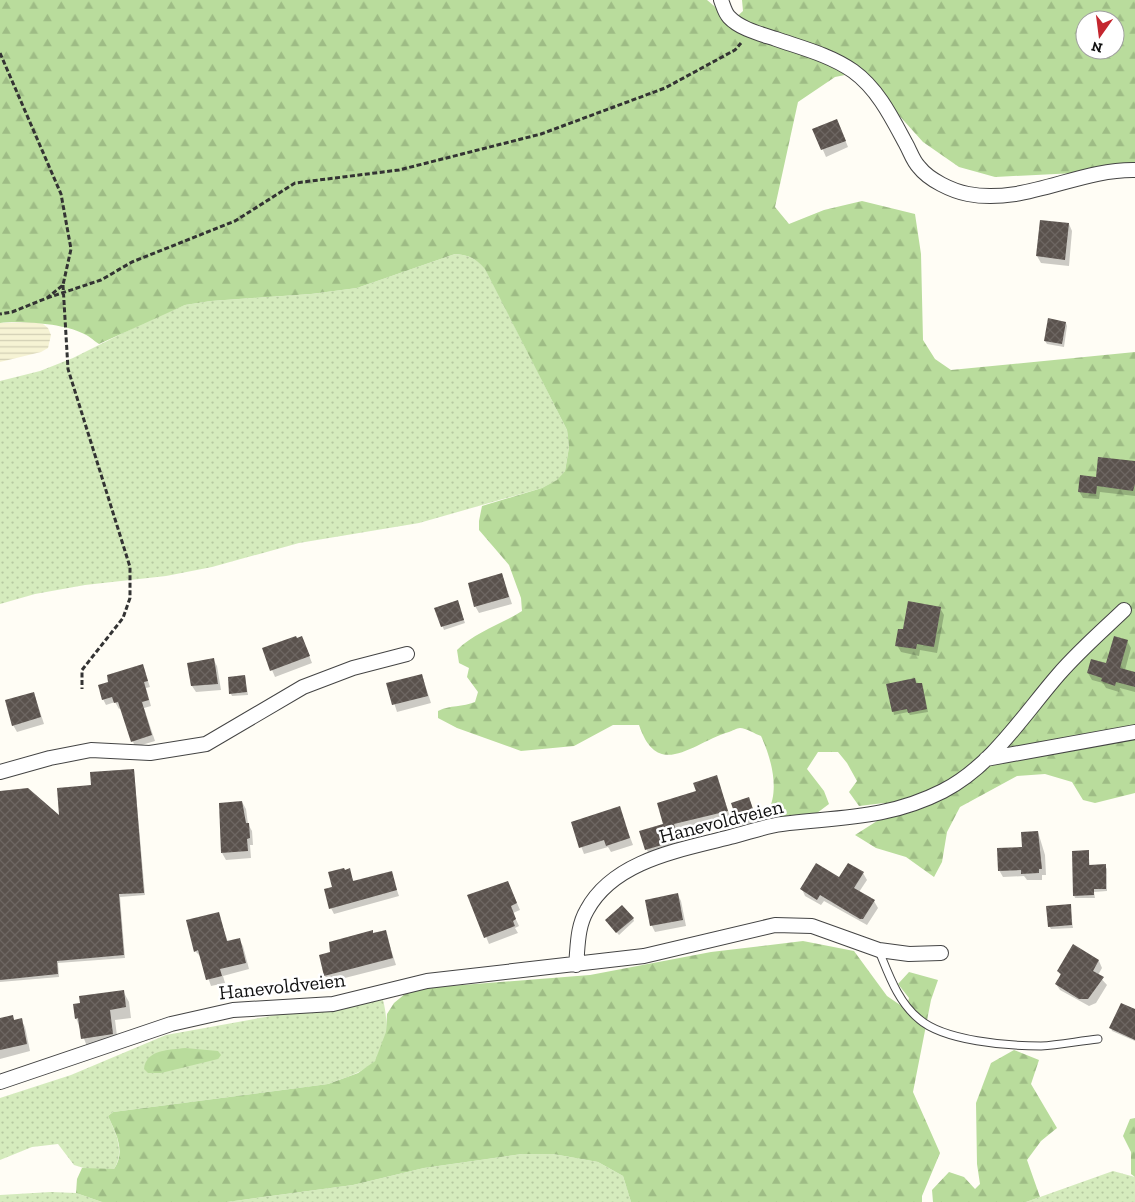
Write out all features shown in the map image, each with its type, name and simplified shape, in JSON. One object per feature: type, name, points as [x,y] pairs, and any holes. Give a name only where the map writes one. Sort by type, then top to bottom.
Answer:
[{"type":"street","points":[[721,0],[728,17],[752,31],[814,52],[836,61],[854,72],[873,91],[886,108],[919,167],[934,180],[967,194],[1004,197],[1074,179],[1124,170],[1135,170]]},
{"type":"street","name":"Hanevoldveien","points":[[576,965],[579,928],[587,909],[606,886],[630,868],[672,852],[780,824],[845,819],[898,810],[944,790],[986,759],[1061,672],[1124,610]]},
{"type":"street","points":[[0,772],[50,758],[91,750],[150,753],[206,744],[304,687],[353,668],[408,654]]},
{"type":"street","name":"Hanevoldveien","points":[[986,759],[1135,732]]},
{"type":"street","name":"Hanevoldveien","points":[[0,1082],[171,1024],[233,1010],[333,1004],[427,981],[644,956],[775,926],[812,926],[879,950],[909,954],[941,953]]},
{"type":"lane","points":[[879,950],[903,1002],[920,1021],[940,1031],[962,1037],[1018,1045],[1043,1046],[1098,1039]]},
{"type":"path","points":[[0,314],[12,312],[101,280],[132,262],[235,220],[295,183],[399,170],[541,134],[665,88],[735,50],[752,31]]},
{"type":"path","points":[[0,53],[61,194],[71,249],[63,285],[68,369],[130,567],[130,598],[123,618],[82,670],[82,689]]},
{"type":"path","points":[[47,298],[63,285]]},
{"type":"shaded area","points":[[33,322],[43,324],[48,328],[51,335],[48,348],[41,352],[0,362],[0,323]]},
{"type":"green space","points":[[0,0],[707,0],[732,21],[743,11],[742,0],[1135,0],[1135,170],[995,177],[959,167],[923,142],[860,72],[835,77],[798,102],[775,207],[789,224],[824,210],[862,201],[915,214],[921,254],[923,340],[935,359],[951,370],[1135,352],[1135,793],[1095,803],[1083,800],[1072,782],[1045,774],[1017,776],[960,807],[947,832],[942,862],[934,877],[906,857],[876,848],[855,835],[877,821],[887,811],[884,803],[859,806],[849,792],[857,781],[838,752],[818,752],[807,769],[824,791],[829,804],[817,813],[775,817],[768,811],[772,803],[774,784],[768,754],[761,736],[745,729],[736,729],[677,754],[666,755],[656,751],[647,742],[639,725],[613,725],[574,746],[521,751],[457,728],[438,718],[438,711],[475,702],[478,692],[467,677],[469,668],[459,663],[457,650],[480,633],[522,611],[521,598],[509,565],[479,530],[482,506],[542,488],[557,480],[565,471],[569,447],[567,430],[485,269],[472,258],[455,254],[357,288],[185,305],[99,344],[84,334],[64,327],[30,322],[0,323]]},
{"type":"green space","points":[[455,254],[472,258],[485,268],[567,430],[569,447],[565,471],[558,480],[542,488],[419,523],[299,543],[212,567],[166,576],[85,585],[35,594],[0,604],[0,381],[40,371],[73,358],[155,317],[185,305],[357,288]]},
{"type":"green space","points":[[803,941],[854,951],[887,996],[906,1009],[909,998],[898,984],[909,972],[938,980],[931,1000],[913,1092],[940,1153],[922,1196],[922,1202],[631,1202],[623,1176],[598,1162],[553,1154],[522,1154],[424,1168],[353,1185],[227,1202],[102,1202],[76,1193],[77,1179],[82,1168],[114,1169],[118,1163],[118,1142],[108,1116],[113,1112],[328,1084],[358,1073],[375,1061],[386,1032],[387,1014],[394,1003],[411,989],[590,975],[711,952]]},
{"type":"green space","points":[[383,1000],[386,1015],[386,1032],[383,1048],[375,1061],[353,1075],[328,1084],[113,1112],[108,1116],[119,1149],[119,1156],[114,1169],[90,1170],[74,1165],[58,1144],[32,1147],[0,1160],[0,1098],[71,1075],[166,1035],[282,1014]]},
{"type":"green space","points":[[185,1048],[218,1051],[221,1055],[218,1059],[161,1073],[148,1073],[144,1069],[146,1062],[154,1054],[166,1050]]},
{"type":"green space","points":[[1014,1050],[1039,1060],[1031,1084],[1057,1128],[1041,1141],[1027,1160],[1040,1197],[1026,1202],[933,1202],[932,1190],[949,1172],[964,1177],[975,1189],[980,1184],[977,1164],[976,1103],[991,1063]]},
{"type":"green space","points":[[1135,1118],[1135,1177],[1131,1174],[1131,1152],[1123,1136],[1130,1119]]},
{"type":"green space","points":[[522,1154],[553,1154],[598,1162],[623,1176],[631,1202],[227,1202],[353,1185],[424,1168]]},
{"type":"green space","points":[[1113,1171],[1135,1177],[1135,1202],[1026,1202]]},
{"type":"green space","points":[[51,1192],[76,1193],[102,1202],[0,1202],[0,1195]]},
{"type":"building","points":[[837,119],[846,141],[821,150],[812,129]]},
{"type":"building","points":[[1040,220],[1069,223],[1065,260],[1036,256]]},
{"type":"building","points":[[1048,318],[1066,322],[1062,344],[1044,341]]},
{"type":"building","points":[[1098,457],[1135,461],[1135,484],[1133,491],[1097,486],[1096,494],[1078,492],[1080,475],[1096,477]]},
{"type":"building","points":[[502,573],[509,597],[474,607],[468,583]]},
{"type":"building","points":[[458,600],[464,620],[441,627],[434,608]]},
{"type":"building","points":[[908,601],[941,607],[934,647],[917,644],[916,649],[895,646],[898,629],[903,629]]},
{"type":"building","points":[[296,636],[297,638],[302,636],[310,656],[270,671],[262,648]]},
{"type":"building","points":[[1114,636],[1128,640],[1120,668],[1135,672],[1135,687],[1116,682],[1115,686],[1101,681],[1102,678],[1087,673],[1091,659],[1106,663]]},
{"type":"building","points":[[214,658],[218,684],[191,686],[187,663]]},
{"type":"building","points":[[143,664],[148,681],[144,682],[149,700],[142,702],[152,735],[131,742],[118,702],[114,703],[112,697],[102,700],[98,685],[108,682],[107,675]]},
{"type":"building","points":[[422,674],[428,696],[392,705],[386,683]]},
{"type":"building","points":[[245,675],[247,692],[229,694],[228,677]]},
{"type":"building","points":[[915,678],[916,683],[922,683],[927,709],[908,713],[907,709],[892,712],[886,684]]},
{"type":"building","points":[[34,692],[41,717],[12,726],[5,700]]},
{"type":"building","points":[[134,769],[144,893],[119,894],[124,955],[57,961],[58,974],[0,980],[0,791],[28,788],[59,815],[57,788],[91,785],[90,772]]},
{"type":"building","points":[[717,775],[728,811],[674,824],[679,840],[645,850],[639,831],[663,824],[657,803],[696,791],[693,783]]},
{"type":"building","points":[[749,797],[756,818],[738,824],[731,803]]},
{"type":"building","points":[[242,801],[246,823],[249,823],[250,838],[247,839],[248,851],[221,853],[219,803]]},
{"type":"building","points":[[620,806],[630,838],[606,846],[604,840],[579,848],[571,822]]},
{"type":"building","points":[[1038,831],[1042,869],[1039,869],[1039,873],[1021,874],[1021,870],[998,871],[997,848],[1022,847],[1021,832]]},
{"type":"building","points":[[1089,850],[1089,865],[1106,864],[1106,889],[1094,889],[1094,895],[1073,896],[1072,851]]},
{"type":"building","points":[[816,863],[839,877],[848,863],[864,872],[854,888],[875,900],[863,919],[820,895],[817,900],[800,889]]},
{"type":"building","points":[[344,868],[345,870],[350,868],[353,881],[392,871],[397,890],[329,909],[324,889],[332,887],[328,872]]},
{"type":"building","points":[[508,881],[517,903],[511,906],[516,919],[513,921],[515,926],[484,938],[467,895]]},
{"type":"building","points":[[678,893],[683,920],[650,926],[645,900]]},
{"type":"building","points":[[1071,904],[1072,925],[1048,927],[1046,906]]},
{"type":"building","points":[[622,905],[634,918],[616,933],[605,920]]},
{"type":"building","points":[[219,912],[227,941],[240,938],[246,963],[220,969],[222,976],[206,980],[198,950],[194,952],[186,920]]},
{"type":"building","points":[[373,930],[373,933],[386,930],[393,958],[324,976],[319,955],[330,952],[329,942]]},
{"type":"building","points":[[1073,944],[1099,960],[1093,971],[1104,977],[1088,999],[1079,999],[1055,984],[1061,974],[1057,971]]},
{"type":"building","points":[[124,990],[126,1007],[110,1010],[113,1034],[81,1039],[78,1018],[75,1019],[73,1004],[80,1003],[79,996]]},
{"type":"building","points":[[1121,1003],[1135,1009],[1135,1040],[1109,1028]]},
{"type":"building","points":[[13,1015],[14,1020],[22,1018],[27,1044],[0,1050],[0,1018]]}]
